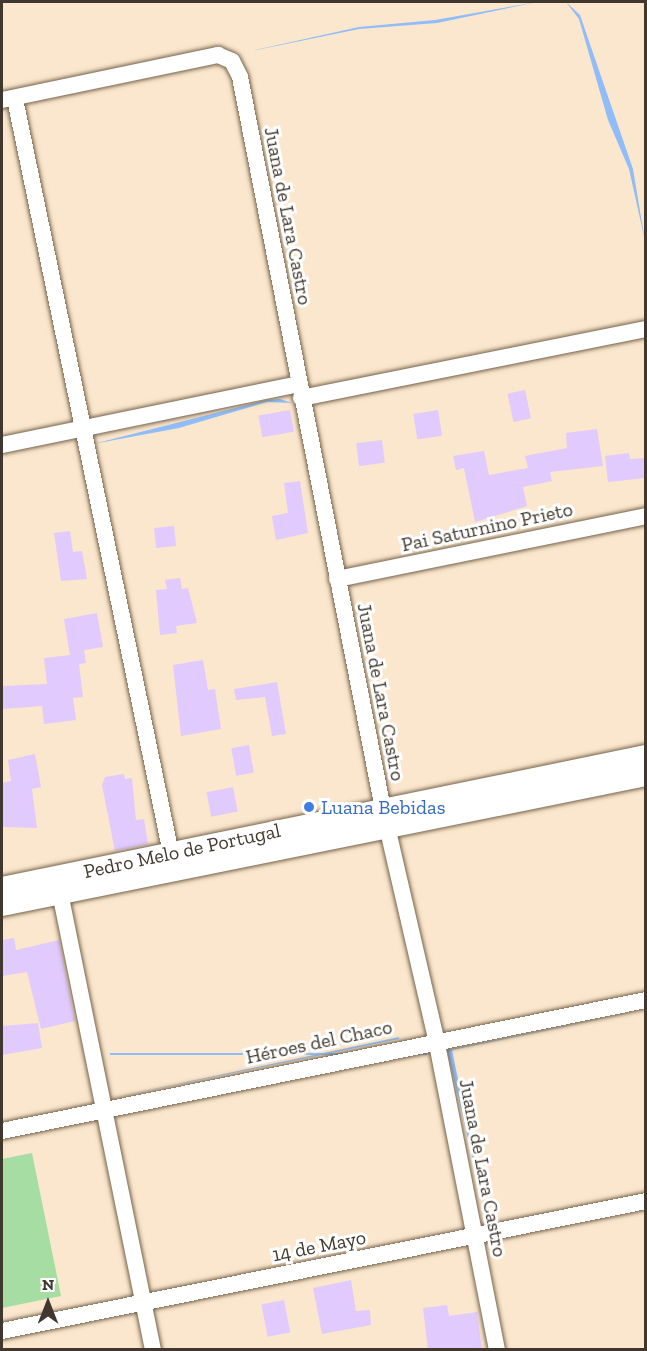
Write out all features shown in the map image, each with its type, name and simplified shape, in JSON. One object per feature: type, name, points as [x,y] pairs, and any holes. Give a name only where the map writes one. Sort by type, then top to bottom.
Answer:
[{"type":"street","name":"Juana de Lara Castro","points":[[8,100],[218,55],[232,62],[240,77],[299,391],[385,818],[436,1040],[497,1350]]},
{"type":"street","points":[[8,100],[81,428],[172,862]]},
{"type":"street","points":[[2,445],[81,428],[645,329]]},
{"type":"street","name":"Pai Saturnino Prieto","points":[[337,579],[645,516]]},
{"type":"street","name":"Pedro Melo de Portugal","points":[[2,905],[58,885],[385,818],[645,756]]},
{"type":"street","name":"Pedro Melo de Portugal","points":[[385,818],[645,774]]},
{"type":"street","points":[[58,885],[153,1350]]},
{"type":"street","name":"Pedro Melo de Portugal","points":[[2,888],[58,885]]},
{"type":"street","name":"Héroes del Chaco","points":[[2,1131],[436,1040],[645,1000]]},
{"type":"street","name":"14 de Mayo","points":[[2,1331],[645,1201]]},
{"type":"green space","points":[[32,1153],[61,1296],[2,1308],[2,1159]]},
{"type":"water","points":[[537,2],[437,23],[359,29],[251,51],[359,27],[435,20]]},
{"type":"water","points":[[566,2],[580,15],[633,169],[645,241],[629,169],[608,120],[579,19]]},
{"type":"water","points":[[280,399],[292,403],[267,402],[179,428],[93,444],[267,400]]},
{"type":"water","points":[[645,1010],[452,1050],[487,1219],[447,1050]]},
{"type":"water","points":[[399,1037],[399,1039],[111,1098]]},
{"type":"water","points":[[110,1053],[427,1053],[427,1055],[110,1055]]},
{"type":"building","points":[[525,390],[531,418],[513,422],[507,394]]},
{"type":"building","points":[[290,410],[294,432],[262,437],[258,416]]},
{"type":"building","points":[[438,410],[442,436],[417,440],[413,414]]},
{"type":"building","points":[[597,429],[603,466],[550,472],[552,481],[523,487],[527,506],[475,522],[464,468],[456,470],[453,456],[484,451],[489,475],[528,468],[525,456],[567,448],[566,433]]},
{"type":"building","points":[[382,440],[385,463],[359,466],[356,443]]},
{"type":"building","points":[[629,453],[630,459],[645,458],[645,478],[608,482],[605,456]]},
{"type":"building","points":[[300,481],[308,533],[276,540],[272,516],[288,513],[284,483]]},
{"type":"building","points":[[174,526],[176,546],[156,548],[154,528]]},
{"type":"building","points":[[70,531],[73,552],[82,551],[87,579],[61,581],[54,533]]},
{"type":"building","points":[[180,578],[182,589],[188,588],[197,623],[176,626],[177,633],[160,635],[156,590],[167,589],[165,580]]},
{"type":"building","points":[[97,613],[103,647],[84,650],[86,663],[79,664],[83,697],[73,698],[76,720],[44,724],[42,706],[2,709],[2,686],[47,684],[44,658],[70,655],[64,619]]},
{"type":"building","points":[[203,660],[208,690],[215,689],[221,729],[181,736],[173,665]]},
{"type":"building","points":[[277,682],[286,734],[272,736],[265,697],[236,700],[234,689]]},
{"type":"building","points":[[249,745],[254,773],[236,776],[231,748]]},
{"type":"building","points":[[35,754],[41,787],[32,789],[37,828],[2,827],[2,783],[11,781],[8,760]]},
{"type":"building","points":[[124,774],[125,779],[132,778],[136,820],[144,819],[148,844],[115,851],[102,785],[105,777]]},
{"type":"building","points":[[233,787],[238,812],[211,817],[206,792]]},
{"type":"building","points":[[14,938],[16,950],[59,940],[75,1021],[41,1029],[27,972],[2,976],[2,940]]},
{"type":"building","points":[[38,1023],[42,1048],[2,1055],[2,1026]]},
{"type":"building","points":[[351,1280],[356,1311],[370,1310],[371,1325],[322,1334],[313,1288]]},
{"type":"building","points":[[284,1300],[290,1332],[268,1337],[261,1304]]},
{"type":"building","points":[[447,1305],[449,1316],[477,1312],[482,1350],[428,1350],[423,1308]]},
{"type":"place","name":"Luana Bebidas","points":[[309,807]]}]
